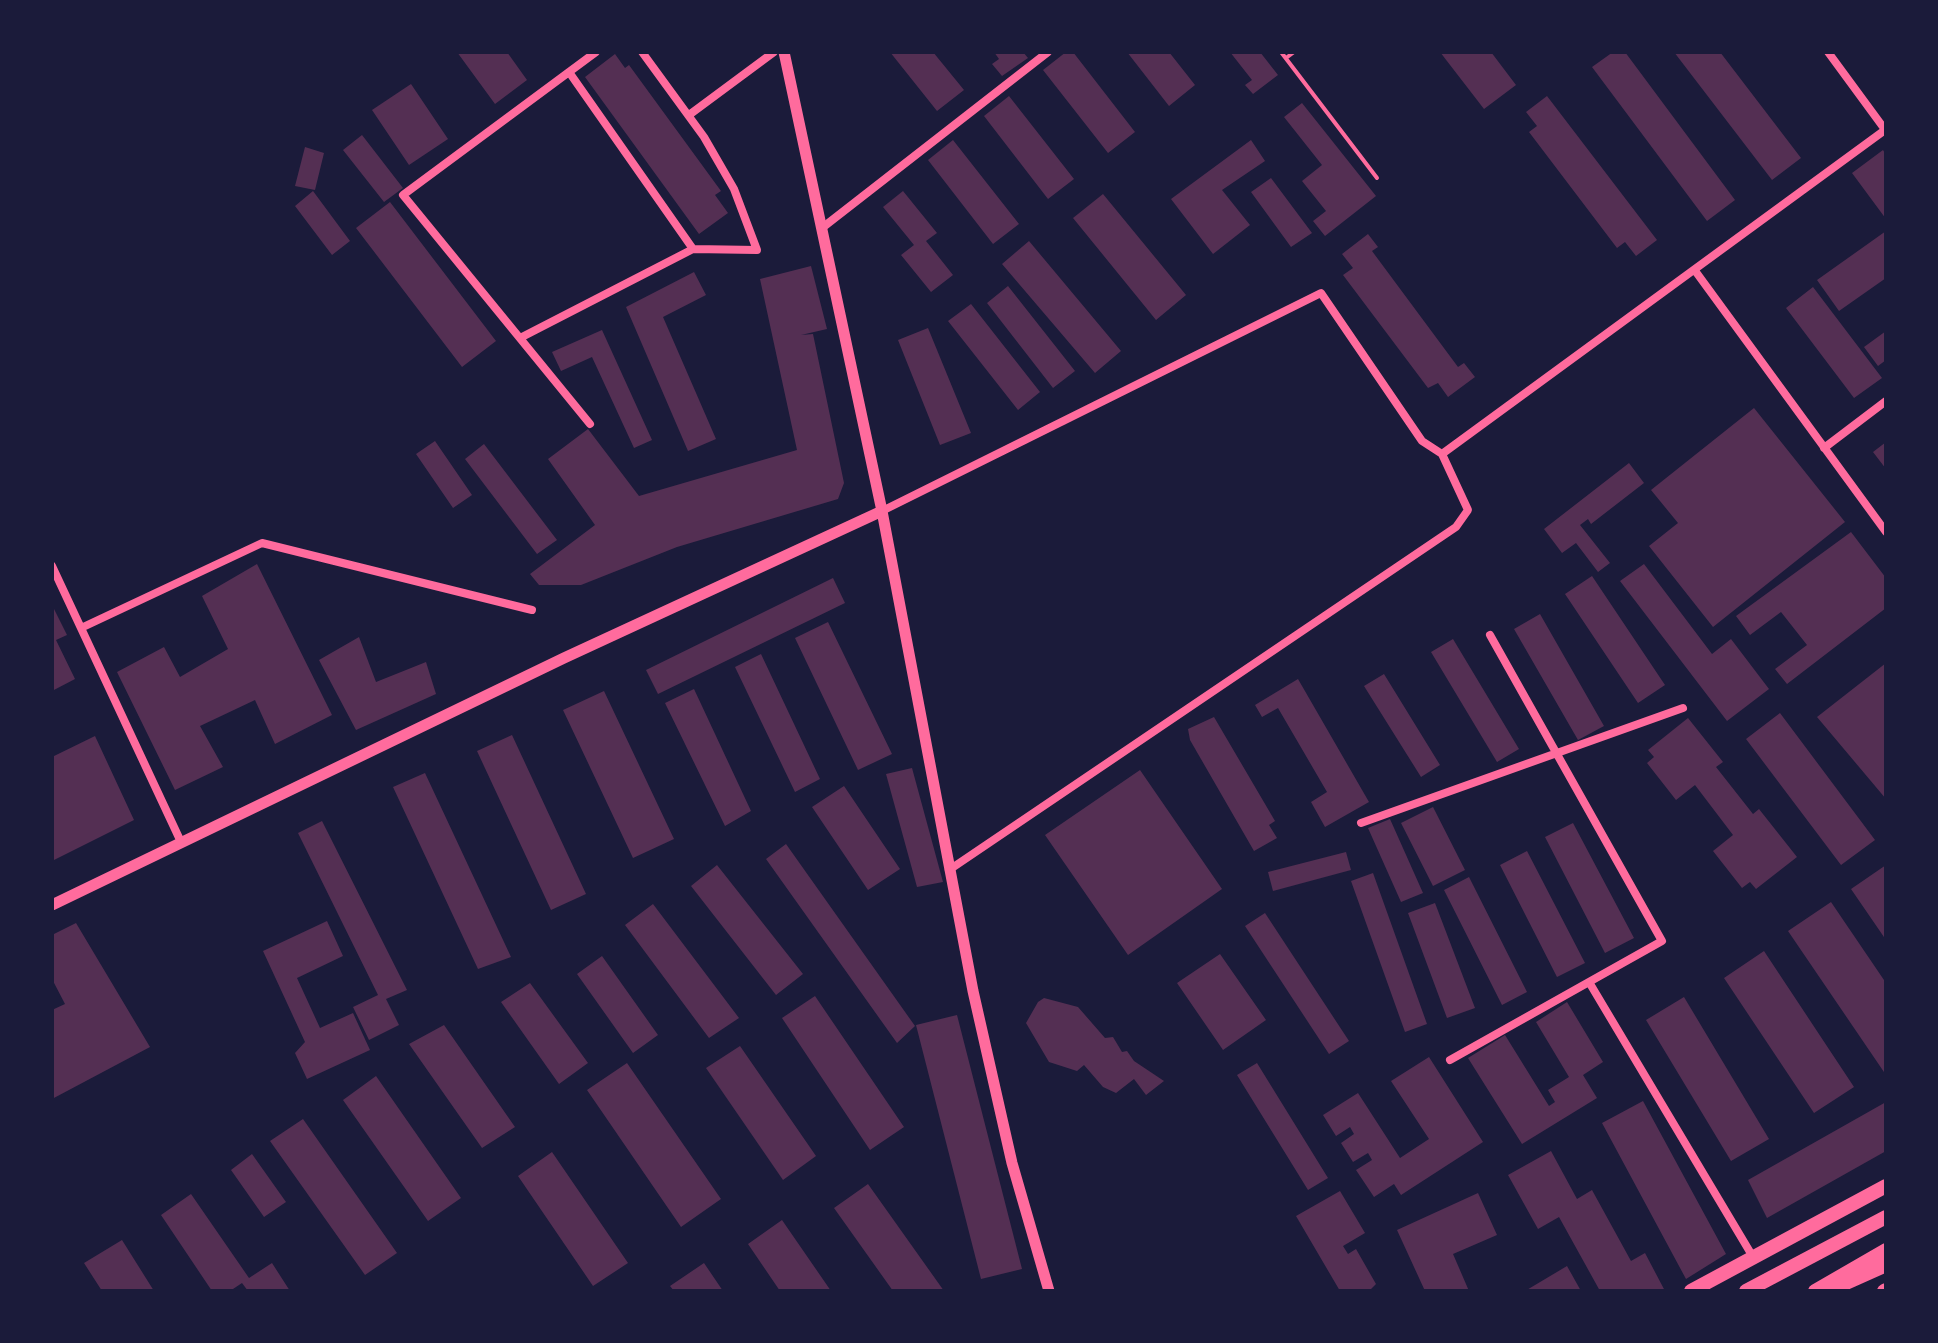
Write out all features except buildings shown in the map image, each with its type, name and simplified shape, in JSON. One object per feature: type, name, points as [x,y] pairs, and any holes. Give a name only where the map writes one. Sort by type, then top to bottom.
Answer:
[{"type":"main road","points":[[1691,1291],[1886,1186]]},
{"type":"main road","points":[[1746,1291],[1886,1217]]},
{"type":"main road","points":[[1815,1291],[1886,1250]]},
{"type":"main road","points":[[1827,1291],[1886,1265]]},
{"type":"street","points":[[590,424],[403,195],[596,52]]},
{"type":"street","points":[[520,338],[693,249],[757,250],[734,189],[689,115],[642,52]]},
{"type":"street","points":[[689,115],[774,52]]},
{"type":"street","points":[[784,52],[882,511],[949,870],[1012,1163],[1049,1291]]},
{"type":"street","points":[[822,228],[1048,52]]},
{"type":"street","points":[[1442,454],[1696,272],[1886,130],[1828,52]]},
{"type":"street","points":[[569,72],[693,249]]},
{"type":"street","points":[[1696,272],[1886,532]]},
{"type":"street","points":[[52,905],[564,658],[882,511],[1321,293],[1422,441],[1442,454],[1468,510],[1456,527],[949,870]]},
{"type":"street","points":[[1824,448],[1886,401]]},
{"type":"street","points":[[81,628],[262,543],[532,610]]},
{"type":"street","points":[[52,566],[181,842]]},
{"type":"street","points":[[1450,1060],[1662,941],[1490,635]]},
{"type":"street","points":[[1361,823],[1558,756],[1683,708]]},
{"type":"street","points":[[1589,982],[1753,1257]]},
{"type":"lane","points":[[1281,52],[1377,178]]},
{"type":"lane","points":[[1286,58],[1294,52]]}]
